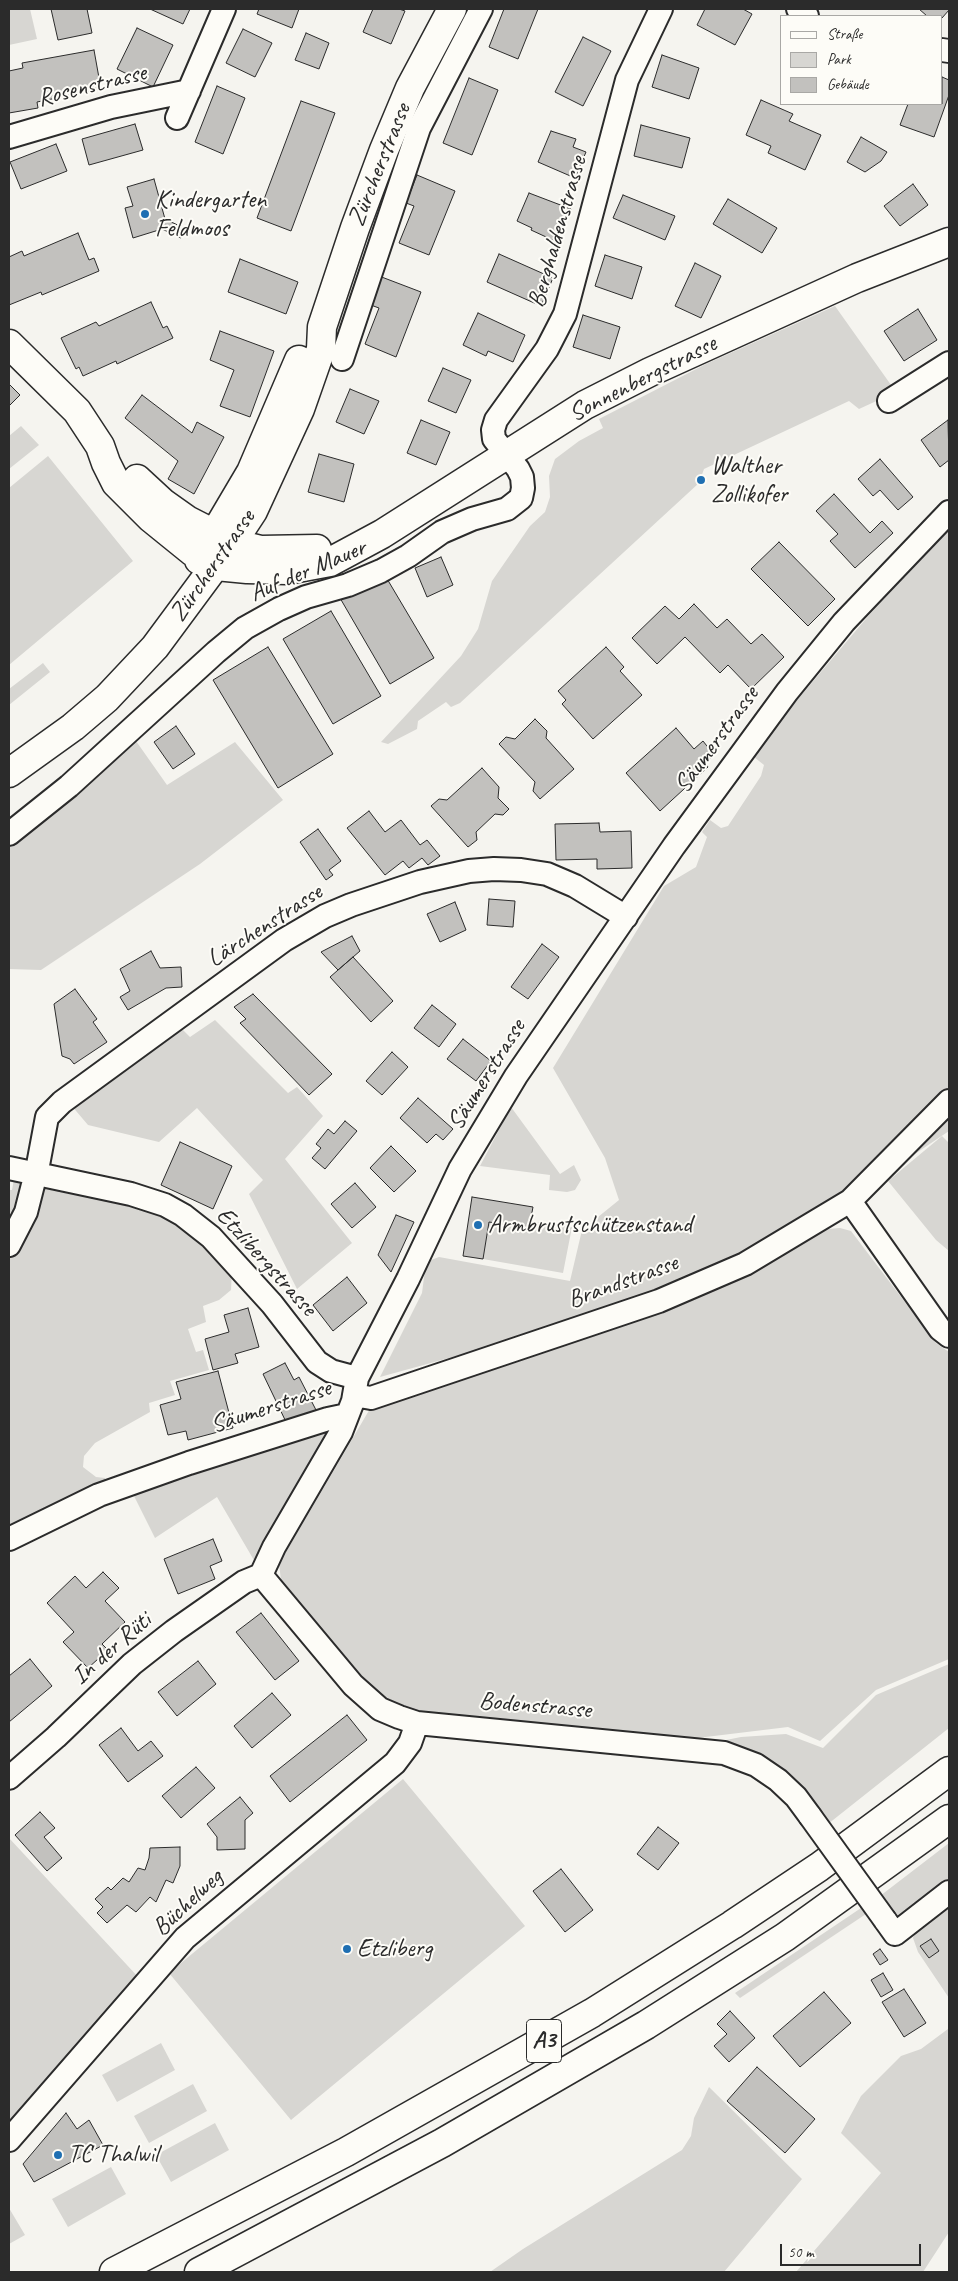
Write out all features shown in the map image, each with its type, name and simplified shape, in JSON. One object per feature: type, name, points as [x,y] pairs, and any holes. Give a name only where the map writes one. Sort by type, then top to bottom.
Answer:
[{"type":"main road","name":"Zürcherstrasse","points":[[9,773],[30,756],[73,727],[107,698],[155,647],[216,551],[303,351],[322,327],[354,228],[384,150],[410,88],[452,9]]},
{"type":"main road","name":"Sonnenbergstrasse","points":[[9,344],[77,411],[100,446],[110,474],[131,499],[151,518],[216,551],[353,548],[396,526],[585,405],[650,372],[840,285],[949,242]]},
{"type":"main road","name":"A3","points":[[114,2272],[346,2152],[592,2013],[732,1925],[819,1867],[949,1771]]},
{"type":"main road","name":"A3","points":[[199,2272],[450,2139],[646,2026],[785,1937],[949,1819]]},
{"type":"street","points":[[177,118],[224,9]]},
{"type":"street","points":[[342,359],[419,128],[481,9]]},
{"type":"street","name":"Berghaldenstrasse","points":[[506,456],[494,439],[493,430],[496,420],[547,349],[565,314],[572,296],[627,80],[661,9]]},
{"type":"street","name":"Rosenstrasse","points":[[9,137],[111,107],[190,91]]},
{"type":"street","points":[[889,401],[949,363]]},
{"type":"street","name":"Auf der Mauer","points":[[9,834],[69,786],[216,652],[245,628],[279,608],[306,597],[348,585],[381,571],[408,556],[442,532],[457,525],[507,509],[516,504],[521,498],[523,488],[522,477],[518,469],[506,456]]},
{"type":"street","name":"Säumerstrasse","points":[[9,1539],[99,1495],[207,1457],[328,1419],[353,1396],[460,1169],[521,1069],[679,839],[803,671],[844,622],[949,512]]},
{"type":"street","name":"Lärchenstrasse","points":[[9,1245],[26,1212],[36,1174],[46,1117],[62,1102],[284,940],[325,916],[351,905],[420,882],[469,871],[521,870],[547,874],[575,886],[626,917]]},
{"type":"street","name":"Brandstrasse","points":[[353,1396],[371,1398],[659,1301],[744,1264],[850,1201],[949,1101]]},
{"type":"street","name":"Etzlibergstrasse","points":[[9,1168],[131,1194],[165,1205],[183,1215],[211,1237],[272,1304],[317,1362],[331,1371],[353,1396]]},
{"type":"street","points":[[850,1201],[940,1329],[949,1336]]},
{"type":"street","points":[[261,1575],[274,1547],[341,1432],[353,1396]]},
{"type":"street","name":"Bodenstrasse","points":[[261,1575],[368,1699],[380,1708],[417,1723],[724,1754],[756,1765],[778,1780],[796,1797],[895,1934],[949,1892]]},
{"type":"street","name":"In der Rüti","points":[[9,1778],[56,1738],[132,1664],[174,1631],[244,1582],[261,1575]]},
{"type":"street","name":"Büchelweg","points":[[9,2140],[185,1938],[395,1763],[410,1743],[417,1723]]},
{"type":"green space","points":[[9,9],[30,9],[37,39],[9,45]]},
{"type":"green space","points":[[835,306],[896,392],[859,409],[849,401],[704,469],[699,483],[460,703],[451,707],[446,702],[418,721],[417,729],[388,744],[381,742],[461,656],[478,629],[492,581],[530,526],[545,512],[550,497],[549,476],[555,459],[579,441],[603,428],[599,419],[706,364]]},
{"type":"green space","points":[[21,426],[39,445],[9,469],[9,436]]},
{"type":"green space","points":[[48,456],[133,561],[9,665],[9,488]]},
{"type":"green space","points":[[949,530],[949,1131],[765,1255],[572,1324],[380,1377],[422,1293],[426,1262],[439,1257],[570,1281],[582,1230],[619,1200],[605,1158],[553,1068],[664,886],[696,867],[707,837],[702,832],[710,820],[721,828],[728,826],[761,776],[764,765],[754,757],[787,712],[870,614]]},
{"type":"green space","points":[[43,663],[50,672],[9,705],[9,689]]},
{"type":"green space","points":[[136,741],[167,785],[235,742],[283,800],[200,864],[41,970],[9,969],[9,840]]},
{"type":"green space","points":[[215,1020],[288,1093],[297,1087],[323,1116],[285,1159],[352,1243],[297,1289],[249,1194],[263,1180],[197,1108],[159,1142],[88,1125],[71,1105],[179,1026],[190,1037]]},
{"type":"green space","points":[[511,1107],[560,1174],[574,1165],[581,1180],[575,1190],[567,1192],[549,1190],[550,1175],[480,1166]]},
{"type":"green space","points":[[942,1136],[949,1143],[949,1251],[936,1240],[888,1181]]},
{"type":"green space","points":[[15,1174],[24,1184],[9,1230],[9,1190],[12,1190]]},
{"type":"green space","points":[[53,1182],[177,1218],[232,1270],[231,1290],[219,1300],[203,1306],[206,1322],[188,1329],[196,1352],[203,1350],[209,1370],[170,1381],[175,1395],[149,1403],[150,1412],[95,1443],[84,1456],[83,1467],[96,1477],[105,1478],[106,1483],[9,1527],[9,1254],[44,1185]]},
{"type":"green space","points":[[530,1221],[572,1227],[563,1273],[483,1259],[489,1222],[529,1228]]},
{"type":"green space","points":[[840,1228],[851,1231],[936,1343],[949,1352],[949,1659],[876,1690],[820,1741],[788,1727],[689,1739],[423,1717],[386,1706],[282,1588],[279,1564],[371,1407],[828,1229]]},
{"type":"green space","points":[[331,1428],[255,1562],[217,1497],[155,1538],[130,1488]]},
{"type":"green space","points":[[949,1664],[949,1728],[828,1824],[711,1743],[741,1737],[786,1734],[823,1748],[876,1695]]},
{"type":"green space","name":"Etzliberg","points":[[403,1779],[525,1926],[291,2120],[169,1973]]},
{"type":"green space","points":[[9,1838],[140,1979],[9,2130]]},
{"type":"green space","points":[[949,1843],[949,1881],[896,1920],[880,1896]]},
{"type":"green space","points":[[949,1901],[949,1998],[918,1952],[913,1938],[916,1929]]},
{"type":"green space","points":[[861,1908],[866,1914],[740,1998],[735,1993]]},
{"type":"green space","points":[[948,2029],[949,2232],[923,2272],[796,2272],[881,2173],[841,2133],[861,2096],[901,2056],[921,2049]]},
{"type":"green space","points":[[161,2043],[175,2070],[117,2102],[102,2075]]},
{"type":"green space","points":[[193,2084],[207,2111],[149,2143],[134,2116]]},
{"type":"green space","points":[[709,2087],[802,2179],[724,2272],[490,2272],[523,2249],[682,2150],[691,2136],[694,2118]]},
{"type":"green space","points":[[215,2123],[229,2150],[171,2182],[156,2155]]},
{"type":"green space","points":[[111,2167],[126,2194],[68,2227],[52,2199]]},
{"type":"green space","points":[[9,2208],[25,2235],[9,2244]]},
{"type":"building","points":[[51,9],[87,9],[92,33],[58,40]]},
{"type":"building","points":[[150,9],[190,9],[183,24]]},
{"type":"building","points":[[259,9],[299,9],[292,28],[257,14]]},
{"type":"building","points":[[373,9],[399,9],[405,11],[391,44],[363,32]]},
{"type":"building","points":[[504,9],[538,9],[518,59],[489,47]]},
{"type":"building","points":[[705,9],[743,9],[752,14],[735,45],[697,25]]},
{"type":"building","points":[[919,9],[949,9],[943,17],[943,15],[926,15]]},
{"type":"building","points":[[137,28],[173,45],[153,87],[117,69]]},
{"type":"building","points":[[243,29],[272,43],[255,77],[226,63]]},
{"type":"building","points":[[306,33],[329,43],[319,69],[295,60]]},
{"type":"building","points":[[583,37],[611,51],[583,106],[555,92]]},
{"type":"building","points":[[94,50],[101,89],[37,102],[38,108],[9,113],[9,71],[23,68],[22,63]]},
{"type":"building","points":[[662,55],[699,68],[689,99],[652,87]]},
{"type":"building","points":[[943,77],[949,80],[949,95],[934,137],[900,125],[908,105],[943,105]]},
{"type":"building","points":[[469,78],[498,90],[472,155],[443,143]]},
{"type":"building","points":[[217,86],[245,98],[223,154],[195,142]]},
{"type":"building","points":[[761,100],[793,114],[789,121],[821,135],[805,170],[768,153],[771,146],[746,135]]},
{"type":"building","points":[[301,101],[335,113],[291,231],[257,218]]},
{"type":"building","points":[[135,124],[143,150],[89,165],[82,139]]},
{"type":"building","points":[[641,125],[690,138],[682,168],[634,156]]},
{"type":"building","points":[[551,131],[576,139],[573,147],[586,152],[575,178],[538,162]]},
{"type":"building","points":[[861,137],[887,152],[881,161],[865,172],[847,162]]},
{"type":"building","points":[[56,144],[67,171],[21,189],[10,162]]},
{"type":"building","points":[[417,175],[455,191],[429,255],[399,243],[414,206],[406,203]]},
{"type":"building","name":"Kindergarten Feldmoos","points":[[154,179],[165,219],[186,229],[181,238],[162,229],[133,238],[125,208],[133,206],[127,187]]},
{"type":"building","points":[[913,184],[928,205],[900,226],[884,206]]},
{"type":"building","points":[[529,193],[571,209],[557,242],[517,221]]},
{"type":"building","points":[[623,195],[675,216],[665,240],[613,218]]},
{"type":"building","points":[[728,199],[777,228],[762,253],[713,224]]},
{"type":"building","points":[[78,233],[89,260],[94,258],[99,271],[42,295],[41,292],[9,305],[9,257],[22,251],[24,256]]},
{"type":"building","points":[[499,254],[553,278],[541,306],[487,282]]},
{"type":"building","points":[[605,255],[642,267],[632,299],[595,286]]},
{"type":"building","points":[[240,259],[298,282],[286,314],[228,292]]},
{"type":"building","points":[[695,263],[721,276],[701,318],[675,306]]},
{"type":"building","points":[[379,276],[421,292],[396,357],[365,344],[379,308],[368,304]]},
{"type":"building","points":[[151,302],[163,328],[167,326],[173,338],[117,364],[116,361],[83,376],[79,367],[76,369],[61,338],[96,322],[99,326]]},
{"type":"building","points":[[918,309],[937,340],[904,361],[884,331]]},
{"type":"building","points":[[478,313],[525,335],[513,362],[488,351],[486,356],[463,345]]},
{"type":"building","points":[[583,315],[620,327],[610,359],[573,347]]},
{"type":"building","points":[[220,331],[274,351],[250,417],[220,406],[234,370],[210,360]]},
{"type":"building","points":[[443,368],[471,380],[456,413],[428,401]]},
{"type":"building","points":[[9,384],[20,395],[9,406]]},
{"type":"building","points":[[350,389],[379,401],[364,434],[336,422]]},
{"type":"building","points":[[142,395],[192,433],[197,422],[224,437],[194,494],[168,479],[178,461],[125,418]]},
{"type":"building","points":[[421,420],[450,432],[436,465],[407,453]]},
{"type":"building","points":[[948,420],[949,460],[940,467],[921,440]]},
{"type":"building","points":[[319,454],[354,464],[344,502],[308,492]]},
{"type":"building","points":[[880,459],[913,497],[898,510],[880,490],[873,496],[858,479]]},
{"type":"building","points":[[834,494],[870,533],[882,521],[893,533],[855,568],[830,541],[838,534],[816,511]]},
{"type":"building","points":[[779,542],[835,599],[808,626],[751,569]]},
{"type":"building","points":[[441,557],[453,585],[427,597],[415,568]]},
{"type":"building","points":[[383,572],[434,658],[390,684],[340,598]]},
{"type":"building","points":[[694,604],[717,628],[727,619],[751,644],[762,634],[784,657],[751,689],[728,665],[720,673],[685,637],[657,664],[632,638],[665,606],[679,619]]},
{"type":"building","points":[[331,611],[381,696],[333,724],[283,639]]},
{"type":"building","points":[[268,647],[333,754],[278,788],[213,680]]},
{"type":"building","points":[[606,647],[624,667],[620,671],[642,695],[593,739],[562,704],[566,700],[558,691]]},
{"type":"building","points":[[535,719],[547,731],[546,738],[574,769],[540,799],[533,791],[535,782],[499,744],[506,737],[515,739]]},
{"type":"building","points":[[176,726],[195,754],[173,769],[154,742]]},
{"type":"building","points":[[676,728],[694,749],[703,741],[714,755],[705,763],[708,767],[660,811],[626,773]]},
{"type":"building","points":[[482,768],[499,787],[498,798],[509,809],[503,815],[495,814],[476,832],[477,840],[468,847],[431,806],[439,799],[447,800]]},
{"type":"building","points":[[369,811],[385,832],[401,820],[420,845],[427,840],[440,856],[428,865],[422,858],[409,868],[403,861],[385,875],[347,828]]},
{"type":"building","points":[[599,823],[600,832],[631,831],[632,868],[597,869],[597,859],[556,860],[555,824]]},
{"type":"building","points":[[318,829],[341,861],[329,870],[333,875],[326,880],[300,842]]},
{"type":"building","points":[[489,899],[515,901],[513,927],[487,925]]},
{"type":"building","points":[[455,902],[466,930],[440,942],[427,914]]},
{"type":"building","points":[[352,936],[360,951],[338,970],[321,952]]},
{"type":"building","points":[[542,944],[559,957],[528,999],[511,987]]},
{"type":"building","points":[[151,951],[160,968],[181,967],[182,987],[166,988],[128,1010],[120,997],[130,991],[120,969]]},
{"type":"building","points":[[353,957],[393,1001],[371,1022],[330,977]]},
{"type":"building","points":[[75,989],[97,1019],[93,1022],[107,1042],[74,1064],[70,1059],[62,1056],[54,1004]]},
{"type":"building","points":[[253,994],[332,1074],[309,1095],[240,1023],[246,1019],[234,1007]]},
{"type":"building","points":[[432,1005],[456,1024],[439,1047],[414,1028]]},
{"type":"building","points":[[463,1039],[491,1061],[476,1081],[447,1059]]},
{"type":"building","points":[[392,1052],[408,1067],[382,1095],[366,1081]]},
{"type":"building","points":[[418,1098],[453,1129],[443,1140],[436,1134],[427,1143],[400,1118]]},
{"type":"building","points":[[345,1121],[357,1131],[325,1169],[312,1158],[321,1148],[316,1144],[328,1129],[334,1134]]},
{"type":"building","points":[[180,1142],[232,1166],[213,1209],[161,1185]]},
{"type":"building","points":[[391,1146],[416,1171],[394,1192],[370,1168]]},
{"type":"building","points":[[355,1183],[376,1207],[352,1228],[331,1204]]},
{"type":"building","name":"Armbrustschützenstand","points":[[472,1197],[533,1207],[529,1228],[489,1222],[483,1259],[463,1256]]},
{"type":"building","points":[[396,1215],[414,1222],[391,1272],[378,1255]]},
{"type":"building","points":[[347,1277],[367,1303],[333,1331],[313,1305]]},
{"type":"building","points":[[248,1308],[259,1347],[235,1354],[238,1363],[213,1370],[205,1339],[229,1332],[224,1315]]},
{"type":"building","points":[[285,1363],[294,1380],[299,1377],[316,1410],[287,1424],[263,1374]]},
{"type":"building","points":[[218,1371],[233,1428],[188,1440],[186,1431],[168,1435],[160,1405],[181,1399],[176,1382]]},
{"type":"building","points":[[213,1539],[222,1561],[210,1566],[215,1579],[178,1594],[164,1559]]},
{"type":"building","points":[[103,1572],[119,1588],[105,1601],[125,1622],[102,1644],[108,1650],[88,1668],[63,1642],[74,1632],[47,1603],[75,1576],[86,1588]]},
{"type":"building","points":[[261,1613],[299,1661],[275,1680],[236,1632]]},
{"type":"building","points":[[30,1659],[52,1686],[9,1722],[9,1676]]},
{"type":"building","points":[[198,1661],[216,1684],[177,1716],[158,1692]]},
{"type":"building","points":[[272,1693],[291,1715],[252,1748],[234,1726]]},
{"type":"building","points":[[347,1715],[367,1740],[290,1802],[270,1776]]},
{"type":"building","points":[[121,1728],[138,1751],[151,1741],[163,1756],[128,1782],[99,1745]]},
{"type":"building","points":[[196,1767],[215,1788],[181,1818],[162,1796]]},
{"type":"building","points":[[240,1797],[253,1813],[245,1820],[245,1849],[217,1850],[217,1837],[207,1824]]},
{"type":"building","points":[[40,1812],[55,1828],[44,1837],[62,1858],[47,1871],[15,1835]]},
{"type":"building","points":[[658,1827],[679,1843],[658,1870],[637,1854]]},
{"type":"building","points":[[180,1847],[180,1866],[173,1883],[166,1880],[156,1902],[150,1897],[136,1912],[127,1905],[107,1923],[97,1913],[103,1907],[95,1899],[108,1887],[111,1890],[123,1878],[129,1882],[138,1868],[145,1870],[150,1848]]},
{"type":"building","points":[[561,1869],[593,1910],[565,1932],[533,1891]]},
{"type":"building","points":[[931,1939],[939,1951],[929,1958],[920,1946]]},
{"type":"building","points":[[880,1949],[888,1960],[880,1965],[873,1954]]},
{"type":"building","points":[[883,1973],[893,1990],[881,1997],[871,1980]]},
{"type":"building","points":[[904,1989],[926,2023],[904,2037],[882,2002]]},
{"type":"building","points":[[824,1992],[851,2023],[800,2067],[773,2036]]},
{"type":"building","points":[[730,2011],[755,2038],[729,2062],[714,2046],[727,2034],[717,2024]]},
{"type":"building","points":[[757,2067],[815,2119],[785,2153],[727,2101]]},
{"type":"building","name":"TC Thalwil","points":[[66,2113],[77,2129],[89,2120],[103,2145],[34,2182],[23,2164]]},
{"type":"place","name":"Kindergarten Feldmoos","points":[[145,214]]},
{"type":"place","name":"Walther Zollikofer","points":[[701,480]]},
{"type":"place","name":"Armbrustschützenstand","points":[[478,1225]]},
{"type":"place","name":"Etzliberg","points":[[347,1949]]},
{"type":"place","name":"TC Thalwil","points":[[58,2155]]}]
